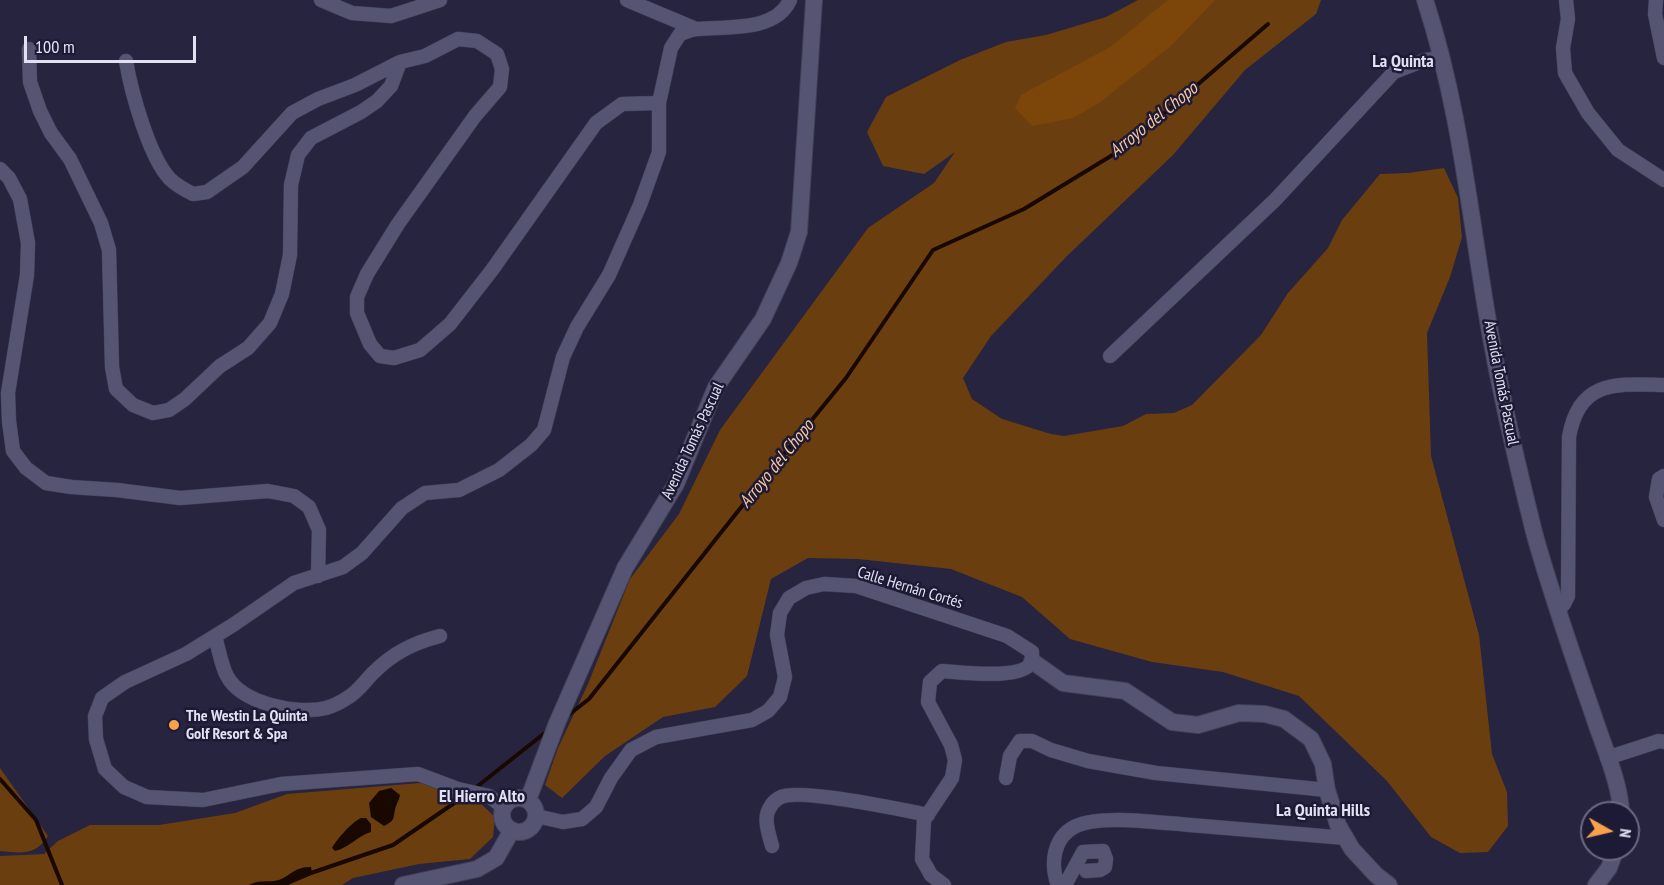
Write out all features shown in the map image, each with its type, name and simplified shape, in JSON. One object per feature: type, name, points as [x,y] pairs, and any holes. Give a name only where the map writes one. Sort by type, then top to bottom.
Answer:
[{"type":"street","points":[[321,0],[352,13],[391,16],[440,0]]},
{"type":"street","points":[[627,0],[696,29]]},
{"type":"street","points":[[503,807],[489,796],[458,789],[418,774],[281,784],[203,800],[147,797],[124,787],[105,769],[96,739],[95,716],[102,698],[125,682],[186,654],[294,583],[343,567],[362,553],[402,508],[425,493],[459,490],[499,470],[531,445],[544,430],[563,357],[577,327],[609,274],[640,205],[659,152],[659,103],[671,48],[680,34],[696,29],[744,27],[770,19],[786,8],[790,0]]},
{"type":"street","name":"Avenida Tomás Pascual","points":[[528,800],[557,723],[624,568],[676,484],[716,387],[763,319],[789,263],[800,232],[814,0]]},
{"type":"street","name":"Avenida Tomás Pascual","points":[[1425,0],[1459,129],[1487,317],[1508,425],[1535,534],[1620,801]]},
{"type":"street","points":[[1566,0],[1568,19],[1563,48],[1565,73],[1588,112],[1618,150],[1664,180]]},
{"type":"street","points":[[1656,0],[1655,14],[1664,58]]},
{"type":"street","points":[[126,61],[142,122],[157,161],[170,179],[193,194],[207,192],[243,167],[292,113],[302,106],[355,85],[400,62],[425,56],[458,39],[477,41],[496,54],[502,69],[500,87],[475,117],[398,224],[367,274],[357,297],[357,313],[370,344],[380,356],[394,358],[404,357],[420,350],[450,324],[492,270],[596,123],[622,104],[659,103]]},
{"type":"street","points":[[29,49],[30,82],[40,111],[51,133],[70,159],[101,223],[109,250],[112,367],[116,389],[134,405],[153,412],[168,410],[185,399],[220,366],[248,348],[270,323],[282,294],[290,255],[291,185],[298,155],[311,138],[361,112],[377,100],[390,86],[400,62]]},
{"type":"street","points":[[1110,356],[1275,200],[1394,72],[1425,60],[1442,58]]},
{"type":"street","points":[[0,169],[9,178],[21,200],[28,243],[27,275],[8,393],[13,451],[26,468],[46,483],[71,488],[117,490],[180,498],[268,491],[294,496],[309,507],[319,530],[318,576]]},
{"type":"street","points":[[1558,609],[1568,596],[1569,437],[1572,418],[1583,401],[1600,388],[1620,384],[1664,385]]},
{"type":"street","points":[[1664,476],[1659,479],[1656,497],[1664,520]]},
{"type":"street","name":"Calle Hernán Cortés","points":[[536,816],[563,822],[582,819],[596,807],[610,778],[632,750],[656,737],[752,720],[768,711],[780,697],[785,677],[777,635],[780,613],[789,598],[806,588],[824,584],[856,586],[1007,636],[1032,652],[1032,661]]},
{"type":"street","points":[[215,637],[227,676],[240,692],[264,703],[299,710],[327,708],[350,697],[379,667],[400,650],[417,642],[440,636]]},
{"type":"street","points":[[944,885],[931,875],[922,859],[924,820],[952,778],[955,760],[951,745],[928,702],[930,682],[942,670],[1007,675],[1029,666],[1032,661],[1063,683],[1125,691],[1172,722],[1198,725],[1239,712],[1265,714],[1284,719],[1311,739],[1323,764],[1327,790],[1338,825],[1352,849],[1389,885]]},
{"type":"street","points":[[1006,778],[1010,756],[1015,748],[1020,741],[1032,741],[1088,761],[1145,771],[1327,790]]},
{"type":"street","points":[[1607,758],[1659,741],[1664,742]]},
{"type":"street","points":[[772,846],[766,818],[770,806],[782,796],[796,794],[828,798],[927,815]]},
{"type":"street","points":[[514,798],[528,800],[534,807],[536,816],[531,826],[522,831],[512,830],[505,825],[502,816],[503,807],[514,798]]},
{"type":"street","points":[[1058,885],[1053,872],[1054,854],[1062,837],[1075,826],[1088,822],[1128,820],[1346,838]]},
{"type":"street","points":[[403,885],[477,869],[496,858],[512,830]]},
{"type":"street","points":[[1065,885],[1083,852],[1103,851],[1106,859],[1105,867],[1100,870],[1086,871]]},
{"type":"street","points":[[1596,885],[1612,861]]},
{"type":"shaded area","points":[[1138,0],[1321,0],[1316,14],[1245,70],[1173,155],[1067,256],[991,336],[963,378],[972,399],[1002,419],[1064,436],[1123,426],[1146,414],[1174,413],[1192,405],[1261,335],[1288,293],[1328,248],[1342,220],[1380,174],[1444,168],[1458,198],[1462,237],[1450,277],[1427,333],[1431,456],[1479,635],[1492,754],[1507,792],[1508,826],[1488,852],[1460,853],[1431,837],[1387,781],[1299,696],[1223,672],[1152,662],[1070,639],[1022,597],[951,569],[858,559],[808,558],[771,579],[747,676],[715,707],[663,717],[605,756],[562,798],[545,785],[558,748],[588,684],[630,579],[679,514],[720,430],[868,228],[934,183],[955,152],[924,174],[883,166],[867,132],[886,97],[960,60],[1006,42],[1046,35],[1106,17]]},
{"type":"shaded area","points":[[1168,0],[1215,0],[1172,45],[1099,103],[1073,118],[1032,126],[1015,108],[1021,95],[1110,47]]},
{"type":"shaded area","points":[[0,768],[48,836],[33,850],[27,852],[0,851]]},
{"type":"shaded area","points":[[420,783],[480,803],[495,817],[493,837],[470,859],[419,864],[353,878],[342,885],[0,885],[0,856],[44,854],[58,841],[90,825],[159,825],[235,813],[287,794]]},
{"type":"shaded area","points":[[391,788],[400,795],[392,820],[384,826],[371,817],[369,803],[379,791]]},
{"type":"shaded area","points":[[361,818],[366,818],[371,824],[371,832],[335,851],[332,848],[337,840]]},
{"type":"shaded area","points":[[311,867],[312,873],[309,876],[288,885],[249,885],[279,880],[300,868]]},
{"type":"waterway","name":"Arroyo del Chopo","points":[[566,717],[589,699],[846,378],[933,250],[1024,209],[1124,148],[1268,24]]},
{"type":"waterway","name":"Arroyo del Chopo","points":[[474,789],[546,732]]},
{"type":"waterway","name":"Arroyo del Chopo","points":[[0,779],[36,820],[62,885]]},
{"type":"waterway","name":"Arroyo del Chopo","points":[[308,874],[393,845],[466,795]]},
{"type":"place","name":"The Westin La Quinta Golf Resort & Spa","points":[[174,725]]},
{"type":"district","name":"La Quinta","points":[[1403,62]]},
{"type":"district","name":"El Hierro Alto","points":[[482,797]]},
{"type":"district","name":"La Quinta Hills","points":[[1323,811]]}]
